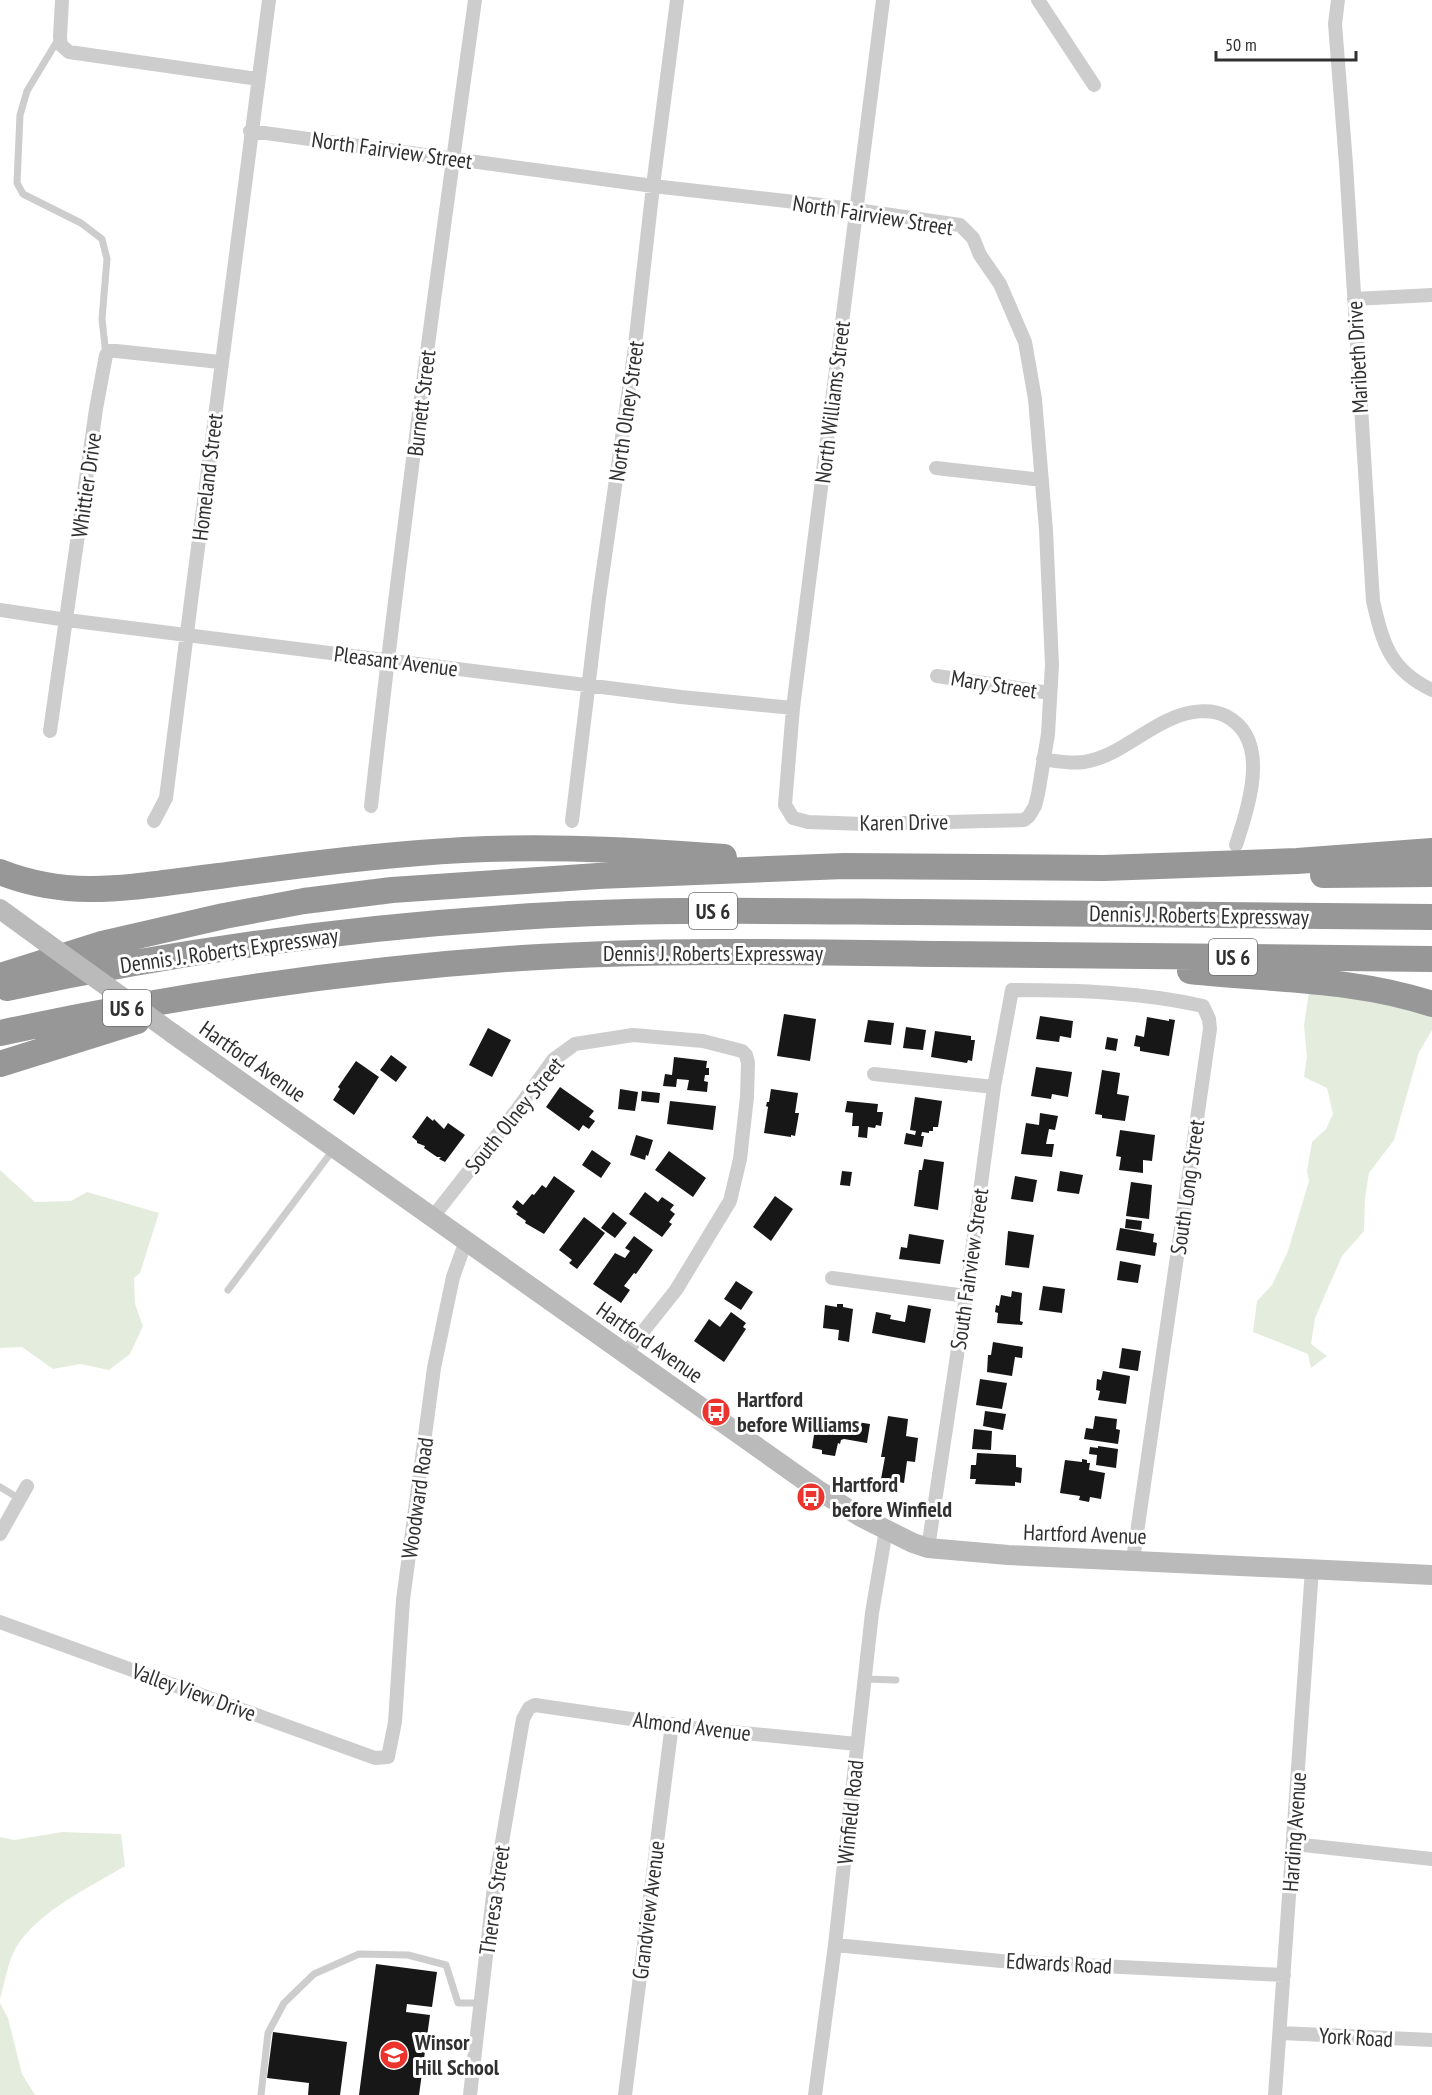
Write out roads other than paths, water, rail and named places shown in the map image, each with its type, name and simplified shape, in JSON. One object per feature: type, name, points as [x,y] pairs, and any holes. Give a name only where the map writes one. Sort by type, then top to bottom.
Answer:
[{"type":"highway","points":[[0,872],[48,887],[100,890],[418,853],[524,847],[617,849],[844,866]]},
{"type":"highway","points":[[0,976],[102,944],[266,907],[343,895],[598,876],[844,866],[1104,868],[1297,861],[1432,851]]},
{"type":"highway","points":[[1104,868],[1202,874],[1432,874]]},
{"type":"highway","name":"Dennis J. Roberts Expressway","points":[[0,989],[165,958],[311,938],[437,924],[573,914],[765,911],[1432,917]]},
{"type":"highway","name":"Dennis J. Roberts Expressway","points":[[0,1033],[254,986],[389,969],[592,954],[739,952],[1432,959]]},
{"type":"highway","points":[[1034,955],[1227,975],[1332,982],[1394,993],[1432,1004]]},
{"type":"highway","points":[[0,1064],[71,1040],[254,986]]},
{"type":"main road","name":"Hartford Avenue","points":[[0,909],[432,1218],[826,1495],[913,1544],[928,1548],[1008,1555],[1432,1575]]},
{"type":"street","points":[[62,0],[61,41],[69,52],[258,80],[269,0]]},
{"type":"street","name":"Burnett Street","points":[[371,806],[452,159],[475,0]]},
{"type":"street","name":"North Olney Street","points":[[572,821],[599,598],[634,354],[652,186],[677,0]]},
{"type":"street","name":"North Williams Street","points":[[785,805],[793,708],[883,0]]},
{"type":"street","points":[[1038,0],[1094,85]]},
{"type":"street","name":"Maribeth Drive","points":[[1338,0],[1335,24],[1373,601],[1382,639],[1390,655],[1403,670],[1421,685],[1432,690]]},
{"type":"street","name":"Homeland Street","points":[[154,821],[166,798],[220,362],[258,80]]},
{"type":"street","name":"North Fairview Street","points":[[250,131],[960,225],[973,238],[980,255],[1000,284],[1025,342],[1035,399],[1051,612],[1052,664],[1048,734],[1038,794],[1029,816]]},
{"type":"street","points":[[1354,299],[1432,296]]},
{"type":"street","points":[[106,354],[116,351],[220,362]]},
{"type":"street","name":"Whittier Drive","points":[[50,731],[96,409],[106,354]]},
{"type":"street","points":[[936,468],[1042,480]]},
{"type":"street","name":"Pleasant Avenue","points":[[0,610],[681,697],[793,708]]},
{"type":"street","name":"Mary Street","points":[[937,676],[1050,693]]},
{"type":"street","points":[[1043,759],[1084,762],[1108,755],[1185,713],[1218,712],[1237,723],[1244,731],[1252,752],[1251,790],[1236,845]]},
{"type":"street","name":"Karen Drive","points":[[785,805],[793,818],[808,822],[864,824],[1024,820],[1029,816]]},
{"type":"street","name":"South Fairview Street","points":[[928,1548],[966,1296],[994,1087],[1012,990]]},
{"type":"street","name":"South Long Street","points":[[1012,990],[1097,993],[1177,1000],[1203,1006],[1209,1019],[1210,1029],[1191,1172],[1132,1560]]},
{"type":"street","name":"South Olney Street","points":[[432,1218],[553,1060],[575,1044],[633,1035],[703,1041],[734,1047],[742,1051],[748,1063],[747,1096],[740,1159],[730,1201],[676,1290],[625,1354]]},
{"type":"street","points":[[874,1074],[994,1087]]},
{"type":"street","name":"Woodward Road","points":[[388,1757],[395,1722],[403,1600],[434,1368],[453,1277],[465,1241]]},
{"type":"street","points":[[832,1278],[966,1296]]},
{"type":"street","points":[[0,1534],[27,1486]]},
{"type":"street","name":"Winfield Road","points":[[815,2095],[835,1945],[872,1613],[886,1530]]},
{"type":"street","name":"Harding Avenue","points":[[1275,2095],[1312,1569]]},
{"type":"street","name":"Valley View Drive","points":[[0,1622],[375,1758],[388,1757]]},
{"type":"street","name":"Almond Avenue","points":[[529,1708],[535,1705],[693,1728],[857,1744]]},
{"type":"street","name":"Theresa Street","points":[[470,2095],[493,1894],[523,1719],[529,1708]]},
{"type":"street","name":"Grandview Avenue","points":[[625,2095],[672,1724]]},
{"type":"street","points":[[1294,1844],[1432,1859]]},
{"type":"street","name":"Edwards Road","points":[[835,1945],[1001,1961],[1284,1975]]},
{"type":"street","name":"York Road","points":[[1281,2033],[1432,2040]]},
{"type":"lane","points":[[61,41],[27,91],[20,115],[16,183],[23,194],[81,223],[102,239],[107,259],[102,319],[106,354]]},
{"type":"lane","points":[[228,1290],[334,1148]]},
{"type":"lane","points":[[0,1487],[20,1499]]},
{"type":"lane","points":[[865,1679],[896,1680]]},
{"type":"lane","points":[[261,2095],[268,2033],[285,2003],[314,1974],[358,1954],[408,1955],[446,1965],[458,2003],[481,2003]]},
{"type":"place","name":"Hartford before Williams","points":[[716,1412]]},
{"type":"place","name":"Hartford before Winfield","points":[[811,1497]]},
{"type":"place","name":"Winsor Hill School","points":[[394,2055]]}]
